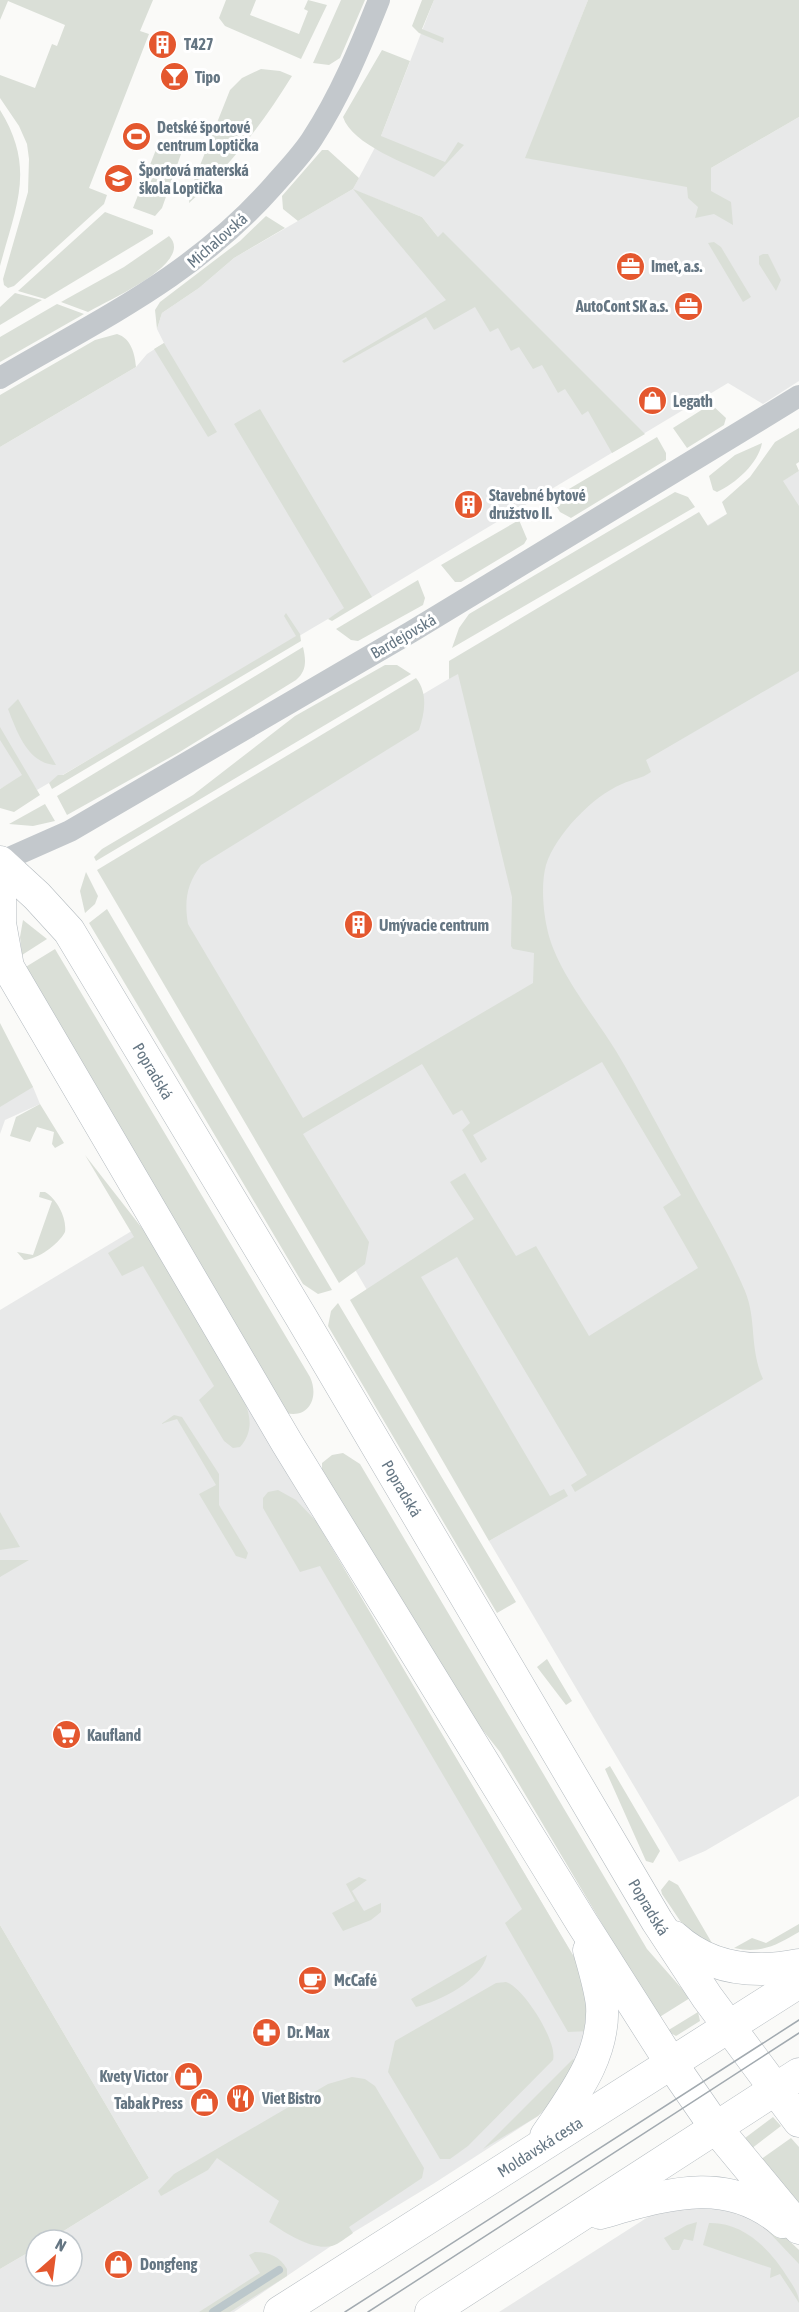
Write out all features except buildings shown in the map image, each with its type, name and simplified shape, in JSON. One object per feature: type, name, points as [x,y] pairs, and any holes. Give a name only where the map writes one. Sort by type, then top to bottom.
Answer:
[{"type":"street","name":"Michalovská","points":[[0,378],[121,310],[181,272],[218,243],[262,199],[312,139],[355,60],[379,0]]},
{"type":"street","name":"Bardejovská","points":[[0,862],[70,831],[411,632],[799,396]]},
{"type":"street","name":"Popradská","points":[[0,862],[37,896],[69,931],[302,1317],[657,1922],[729,2027],[786,2082],[799,2121]]},
{"type":"street","points":[[0,882],[0,922],[8,967],[42,1030],[287,1443],[582,1923],[671,2063],[716,2128],[799,2228]]},
{"type":"street","points":[[657,1922],[680,1942],[708,1960],[759,1971],[799,1965]]},
{"type":"street","points":[[537,2148],[587,2073],[599,2040],[602,2003],[582,1923]]},
{"type":"street","name":"Moldavská cesta","points":[[280,2312],[799,1982]]},
{"type":"street","points":[[431,2312],[786,2082]]},
{"type":"street","points":[[571,2222],[673,2194],[712,2191],[753,2203],[780,2219],[799,2235]]},
{"type":"shaded area","points":[[0,0],[153,0],[140,31],[149,34],[89,188],[107,195],[104,204],[14,286],[8,288],[4,285],[3,279],[28,192],[29,159],[27,144],[19,126],[0,98],[0,75],[35,88],[52,44],[57,46],[65,25],[8,1],[0,20]]},
{"type":"shaded area","points":[[226,0],[256,0],[250,15],[299,34],[308,11],[304,9],[308,0],[327,5],[301,59],[225,26],[219,18]]},
{"type":"shaded area","points":[[341,0],[365,0],[340,58],[329,65],[313,63]]},
{"type":"shaded area","points":[[422,0],[434,0],[422,29],[444,38],[443,43],[419,33],[412,26]]},
{"type":"shaded area","points":[[434,0],[588,0],[526,158],[711,168],[799,117],[799,381],[763,404],[728,383],[372,597],[345,609],[37,790],[26,774],[0,789],[0,447],[136,367],[147,354],[164,343],[157,329],[162,313],[199,288],[234,258],[353,189],[381,136]],"holes":[[[354,190],[422,217],[438,237]]]},
{"type":"shaded area","points":[[588,0],[799,0],[799,117],[711,168],[711,191],[731,202],[733,225],[714,214],[695,218],[698,207],[688,198],[687,187],[525,158]]},
{"type":"shaded area","points":[[382,50],[410,61],[381,136],[445,162],[458,142],[464,145],[434,177],[369,145],[348,127],[343,117]]},
{"type":"shaded area","points":[[261,69],[280,71],[292,76],[245,143],[189,203],[191,188],[230,90],[242,78]]},
{"type":"shaded area","points":[[0,110],[11,131],[17,150],[20,187],[0,266]]},
{"type":"shaded area","points":[[159,142],[181,154],[162,208],[155,216],[133,208]]},
{"type":"shaded area","points":[[322,150],[328,150],[359,178],[353,189],[298,221],[283,209],[282,196]]},
{"type":"shaded area","points":[[353,189],[422,217],[438,237],[443,232],[645,434],[612,453],[588,411],[582,415],[565,389],[558,393],[542,365],[533,369],[519,347],[511,351],[498,328],[490,332],[475,307],[434,330],[426,317],[344,363],[342,361],[446,300]]},
{"type":"shaded area","points":[[105,212],[153,230],[153,234],[45,299],[18,291]]},
{"type":"shaded area","points":[[266,216],[285,228],[234,258],[199,288],[162,313],[157,329],[155,310],[160,302],[240,241]]},
{"type":"shaded area","points":[[169,236],[174,247],[170,258],[160,269],[129,290],[88,312],[61,302],[124,267]]},
{"type":"shaded area","points":[[714,242],[721,247],[751,297],[743,302],[708,243]]},
{"type":"shaded area","points":[[768,254],[781,280],[776,291],[759,264],[759,256]]},
{"type":"shaded area","points":[[15,293],[42,300],[0,325],[0,307]]},
{"type":"shaded area","points":[[57,304],[84,314],[0,362],[0,337]]},
{"type":"shaded area","points":[[117,334],[129,343],[136,367],[0,447],[0,395],[95,340]]},
{"type":"shaded area","points":[[164,343],[217,432],[208,437],[154,349]]},
{"type":"shaded area","points":[[711,404],[726,418],[724,425],[687,448],[673,428]]},
{"type":"shaded area","points":[[260,409],[372,597],[332,621],[328,619],[344,608],[234,424]]},
{"type":"shaded area","points":[[799,428],[799,462],[796,464],[799,471],[783,481],[799,506],[799,671],[646,760],[651,772],[626,782],[599,797],[577,817],[558,841],[546,865],[543,888],[547,928],[558,959],[625,1066],[716,1232],[745,1291],[751,1312],[756,1356],[763,1379],[575,1492],[571,1485],[587,1475],[457,1257],[421,1277],[550,1496],[564,1489],[568,1496],[489,1541],[350,1300],[474,1219],[450,1182],[465,1173],[516,1256],[536,1246],[589,1336],[698,1268],[663,1207],[681,1195],[602,1062],[473,1135],[487,1159],[481,1163],[462,1130],[470,1123],[462,1110],[453,1115],[422,1064],[303,1134],[369,1242],[365,1264],[339,1283],[97,870],[416,678],[424,696],[423,716],[419,730],[201,865],[192,879],[188,893],[186,907],[188,924],[303,1118],[533,983],[534,953],[513,949],[511,946],[512,897],[458,674],[449,679],[449,661],[699,512],[708,526],[727,514],[722,502],[750,477],[775,442]]},
{"type":"shaded area","points":[[657,437],[666,453],[666,460],[571,518],[560,512],[552,499]]},
{"type":"shaded area","points":[[762,443],[756,458],[739,478],[717,492],[713,490],[709,476],[735,455]]},
{"type":"shaded area","points":[[799,471],[799,1796],[705,1851],[679,1862],[489,1541],[508,1530],[122,873]]},
{"type":"shaded area","points":[[675,492],[688,497],[695,507],[452,648],[459,628],[469,614]]},
{"type":"shaded area","points":[[519,520],[527,539],[524,544],[461,582],[455,582],[441,565]]},
{"type":"shaded area","points":[[418,580],[425,598],[423,605],[358,641],[351,640],[336,629]]},
{"type":"shaded area","points":[[286,613],[300,634],[301,641],[52,789],[49,783],[58,775],[63,775],[296,636],[284,616]]},
{"type":"shaded area","points":[[303,647],[305,665],[296,680],[178,753],[67,815],[57,796]]},
{"type":"shaded area","points":[[385,665],[397,665],[411,674],[96,861],[94,857],[102,849],[193,795],[295,716]]},
{"type":"shaded area","points":[[18,699],[56,765],[38,759],[20,737],[8,709]]},
{"type":"shaded area","points":[[0,727],[40,795],[14,812],[0,808],[0,789],[22,775],[0,740]]},
{"type":"shaded area","points":[[45,804],[55,821],[33,826],[9,824]]},
{"type":"shaded area","points":[[86,872],[98,896],[95,904],[85,913],[80,891]]},
{"type":"shaded area","points":[[107,909],[332,1290],[318,1294],[303,1284],[89,923]]},
{"type":"shaded area","points":[[23,920],[47,939],[22,955],[20,937]]},
{"type":"shaded area","points":[[55,949],[310,1377],[313,1384],[313,1398],[307,1409],[301,1413],[286,1413],[24,968]]},
{"type":"shaded area","points":[[0,1023],[33,1087],[0,1107]]},
{"type":"shaded area","points":[[0,1036],[33,1087],[40,1104],[5,1120],[0,1134]]},
{"type":"shaded area","points":[[40,1104],[64,1143],[55,1148],[52,1144],[54,1132],[37,1127],[30,1142],[10,1136],[16,1117]]},
{"type":"shaded area","points":[[85,1155],[145,1232],[242,1397],[250,1422],[247,1435],[240,1447],[233,1448],[224,1441],[199,1400],[214,1386],[143,1266],[122,1276],[108,1253],[134,1237]]},
{"type":"shaded area","points":[[40,1192],[45,1192],[57,1204],[63,1215],[65,1232],[58,1242],[47,1250],[24,1260],[17,1252],[33,1255],[52,1201],[39,1197]]},
{"type":"shaded area","points":[[140,1226],[577,1962],[591,2005],[580,2064],[538,2116],[334,2244],[234,2312],[0,2312],[0,2269],[24,2255],[24,2288],[84,2288],[84,2228],[68,2228],[149,2178],[0,1925],[0,1310]]},
{"type":"shaded area","points":[[338,1303],[516,1602],[497,1613],[328,1326],[331,1311]]},
{"type":"shaded area","points":[[174,1415],[182,1417],[219,1474],[219,1505],[248,1553],[246,1559],[236,1556],[199,1494],[216,1485],[177,1419],[161,1424]]},
{"type":"shaded area","points":[[343,1453],[360,1464],[647,1949],[690,1998],[658,2018],[500,1752],[448,1686],[322,1472],[322,1463],[332,1455]]},
{"type":"shaded area","points":[[278,1490],[296,1500],[316,1521],[577,1962],[584,1976],[590,2031],[568,2032],[505,1923],[522,1909],[320,1566],[300,1572],[263,1508],[263,1498],[268,1492]]},
{"type":"shaded area","points":[[0,1512],[20,1547],[0,1550]]},
{"type":"shaded area","points":[[0,1560],[29,1560],[0,1577]]},
{"type":"shaded area","points":[[547,1659],[572,1701],[566,1705],[537,1667]]},
{"type":"shaded area","points":[[610,1766],[660,1851],[653,1863],[646,1861],[605,1769]]},
{"type":"shaded area","points":[[359,1877],[367,1880],[352,1891],[364,1911],[381,1903],[381,1912],[371,1920],[343,1931],[332,1913],[355,1901],[346,1884]]},
{"type":"shaded area","points":[[669,1880],[678,1885],[719,1955],[691,1937],[662,1894],[661,1890]]},
{"type":"shaded area","points":[[799,1924],[799,1932],[768,1947],[752,1950],[734,1948],[752,1938],[766,1943]]},
{"type":"shaded area","points":[[0,1925],[149,2178],[68,2228],[24,2228],[24,2255],[0,2269]]},
{"type":"shaded area","points":[[487,1955],[477,1973],[468,1981],[447,1995],[416,2007],[411,1999]]},
{"type":"shaded area","points":[[506,1982],[522,1994],[538,2016],[550,2041],[553,2060],[468,2146],[450,2159],[440,2159],[388,2072],[395,2041],[496,1983]]},
{"type":"shaded area","points":[[698,2012],[700,2021],[676,2036],[667,2031]]},
{"type":"shaded area","points":[[573,2059],[580,2064],[538,2116],[483,2149]]},
{"type":"shaded area","points":[[352,2077],[365,2079],[375,2086],[424,2168],[422,2178],[349,2227],[353,2233],[340,2242],[332,2246],[316,2246],[282,2231],[269,2222],[279,2201],[217,2158],[208,2170],[161,2196],[158,2191],[174,2174],[328,2084]]},
{"type":"shaded area","points":[[773,2117],[781,2126],[751,2149],[745,2138]]},
{"type":"shaded area","points":[[791,2138],[799,2147],[799,2207],[760,2160]]},
{"type":"shaded area","points":[[724,2201],[799,2250],[799,2312],[499,2312],[648,2217],[670,2206]]},
{"type":"shaded area","points":[[762,2215],[799,2250],[799,2264],[763,2226]]},
{"type":"shaded area","points":[[697,2222],[693,2241],[684,2239],[679,2250],[672,2250],[664,2238]]},
{"type":"shaded area","points":[[709,2223],[734,2227],[765,2248],[794,2287],[799,2303],[780,2274],[770,2278],[771,2268],[703,2245]]},
{"type":"shaded area","points":[[255,2252],[270,2254],[278,2258],[287,2269],[287,2276],[230,2312],[199,2312],[260,2273],[249,2255]]},
{"type":"waterway","points":[[213,2312],[279,2270]]},
{"type":"tram line","points":[[345,2312],[799,2020]]},
{"type":"tram line","points":[[368,2312],[799,2033]]},
{"type":"place","name":"T427","points":[[163,44]]},
{"type":"place","name":"Tipo","points":[[174,77]]},
{"type":"place","name":"Detské športové centrum Loptička","points":[[136,136]]},
{"type":"place","name":"Športová materská škola Loptička","points":[[118,179]]},
{"type":"place","name":"Imet, a.s.","points":[[630,266]]},
{"type":"place","name":"AutoCont SK a.s.","points":[[689,306]]},
{"type":"place","name":"Legath","points":[[652,401]]},
{"type":"place","name":"Stavebné bytové družstvo II.","points":[[468,504]]},
{"type":"place","name":"Umývacie centrum","points":[[358,925]]},
{"type":"place","name":"Kaufland","points":[[66,1735]]},
{"type":"place","name":"McCafé","points":[[313,1980]]},
{"type":"place","name":"Dr. Max","points":[[266,2032]]},
{"type":"place","name":"Kvety Victor","points":[[189,2076]]},
{"type":"place","name":"Viet Bistro","points":[[241,2098]]},
{"type":"place","name":"Tabak Press","points":[[204,2103]]},
{"type":"place","name":"Dongfeng","points":[[119,2264]]}]
